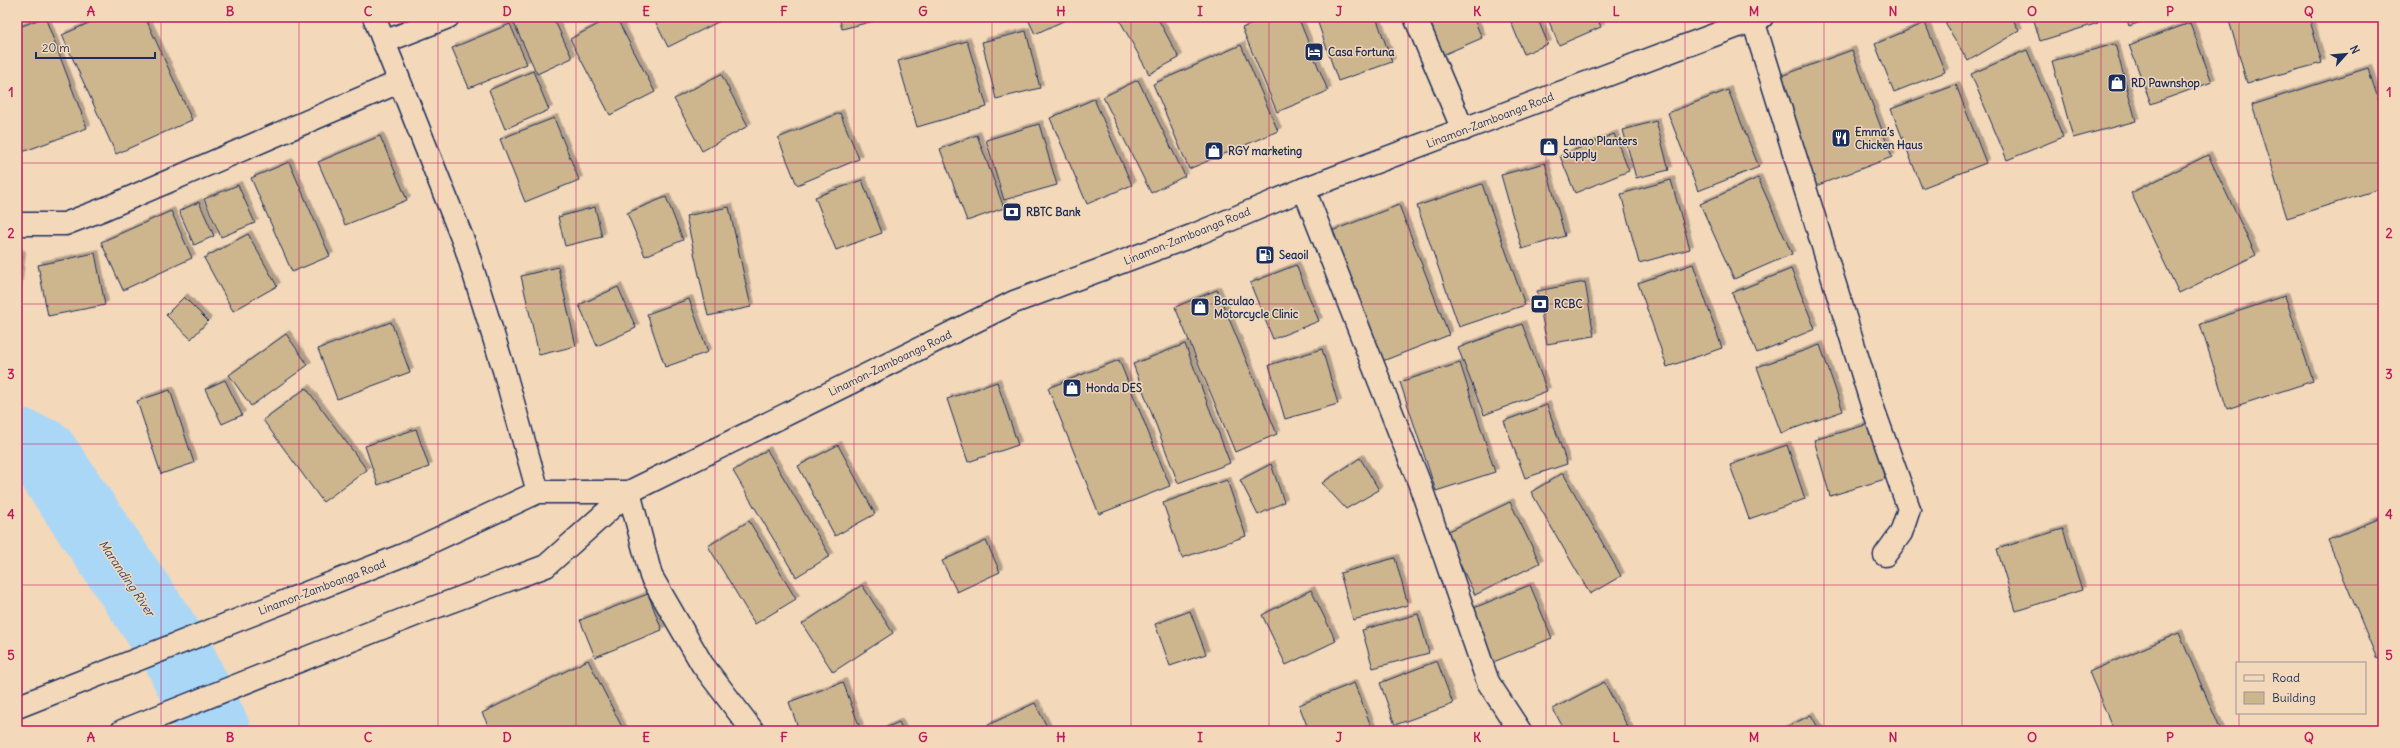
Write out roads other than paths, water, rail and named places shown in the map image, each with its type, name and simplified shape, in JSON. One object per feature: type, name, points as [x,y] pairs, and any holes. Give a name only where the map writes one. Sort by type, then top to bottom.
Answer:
[{"type":"main road","points":[[374,17],[399,82],[428,149],[466,248],[504,370],[538,492]]},
{"type":"main road","points":[[384,42],[448,17]]},
{"type":"main road","points":[[1415,17],[1463,130]]},
{"type":"main road","points":[[1757,19],[1872,403],[1909,509],[1900,532],[1885,555]]},
{"type":"main road","name":"Linamon-Zamboanga Road","points":[[122,731],[425,611],[546,566],[629,492],[1014,302],[1194,235],[1304,189],[1757,19]]},
{"type":"main road","points":[[17,224],[66,224],[399,82]]},
{"type":"main road","points":[[1304,189],[1419,482],[1488,682],[1520,731]]},
{"type":"main road","name":"Linamon-Zamboanga Road","points":[[26,704],[403,555],[538,492],[629,492]]},
{"type":"main road","points":[[629,492],[651,576],[702,664],[753,731]]},
{"type":"waterway","name":"Maranding River","points":[[17,443],[43,454],[177,653],[215,731]]},
{"type":"place","name":"Casa Fortuna","points":[[1314,52]]},
{"type":"place","name":"RD Pawnshop","points":[[2117,83]]},
{"type":"place","name":"Emma’s Chicken Haus","points":[[1841,138]]},
{"type":"place","name":"Lanao Planters Supply","points":[[1549,147]]},
{"type":"place","name":"RGY marketing","points":[[1214,151]]},
{"type":"place","name":"RBTC Bank","points":[[1012,212]]},
{"type":"place","name":"Seaoil","points":[[1265,255]]},
{"type":"place","name":"RCBC","points":[[1540,304]]},
{"type":"place","name":"Baculao Motorcycle Clinic","points":[[1200,307]]},
{"type":"place","name":"Honda DES","points":[[1072,388]]}]
